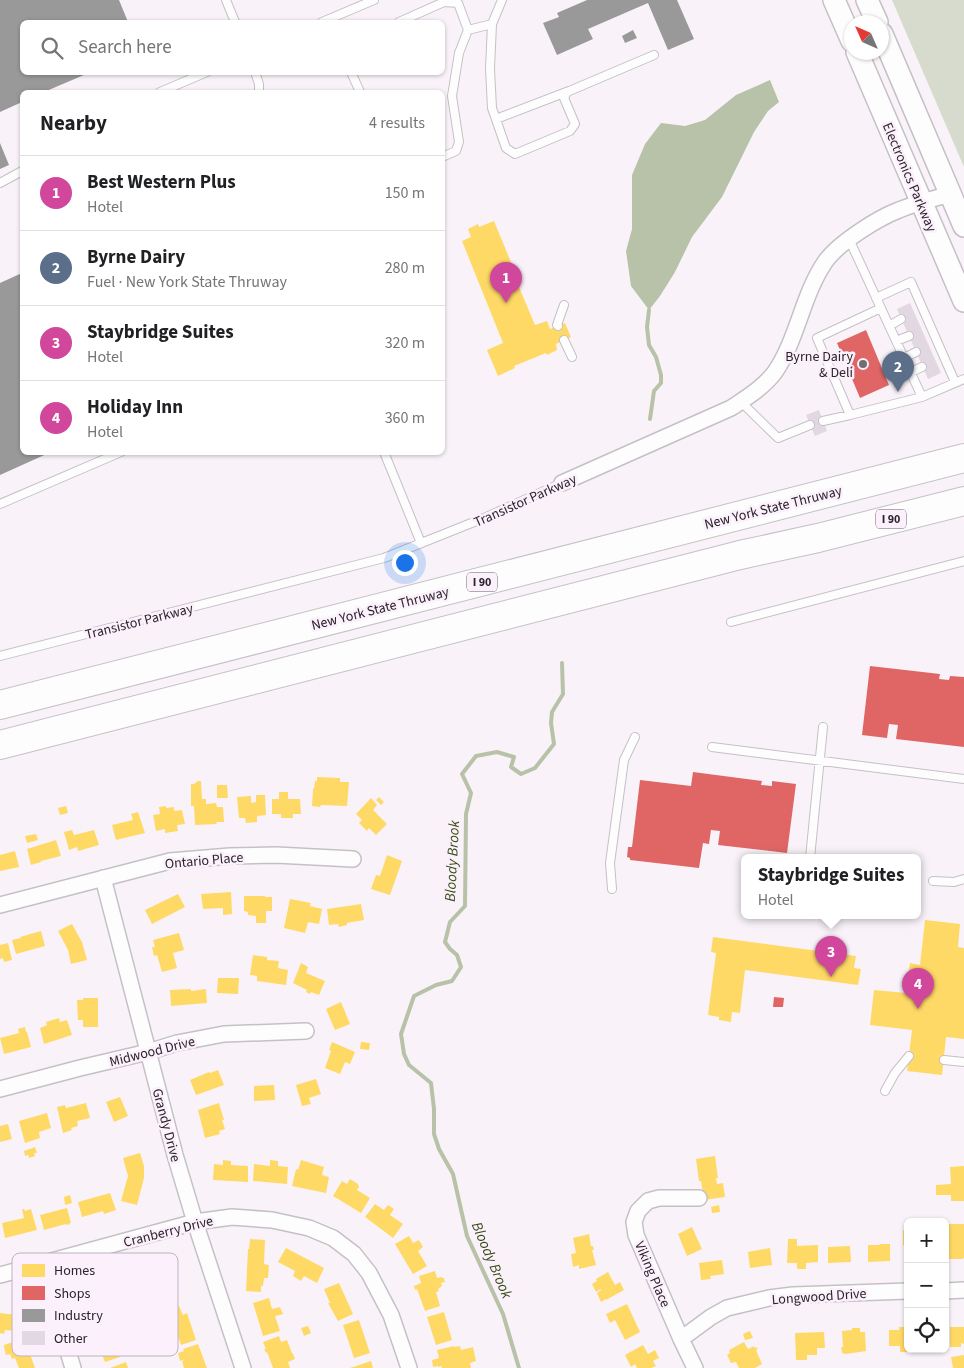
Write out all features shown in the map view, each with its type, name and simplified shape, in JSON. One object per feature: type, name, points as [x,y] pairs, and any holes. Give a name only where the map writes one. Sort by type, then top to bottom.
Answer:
[{"type":"highway","name":"New York State Thruway","points":[[0,705],[964,458]]},
{"type":"highway","name":"I 90","points":[[0,745],[731,558],[964,501]]},
{"type":"main road","points":[[834,0],[844,23]]},
{"type":"main road","points":[[867,0],[874,15]]},
{"type":"main road","points":[[889,50],[964,226]]},
{"type":"main road","name":"Electronics Parkway","points":[[860,60],[964,301]]},
{"type":"street","name":"Transistor Parkway","points":[[562,483],[731,408],[753,394],[774,373],[791,344],[809,290],[826,261],[835,250],[857,233],[898,210],[950,194]]},
{"type":"street","name":"Ontario Place","points":[[0,905],[170,861],[230,856],[353,859]]},
{"type":"street","name":"Grandy Drive","points":[[103,878],[175,1155],[243,1368]]},
{"type":"street","name":"Midwood Drive","points":[[0,1089],[148,1052],[176,1043],[224,1034],[306,1031]]},
{"type":"street","name":"Viking Place","points":[[695,1368],[636,1236],[634,1222],[638,1211],[648,1201],[659,1198],[699,1198]]},
{"type":"street","name":"Cranberry Drive","points":[[81,1253],[195,1222],[232,1217],[272,1220],[309,1228],[333,1238],[354,1254],[369,1273],[392,1315],[408,1368]]},
{"type":"street","points":[[949,1291],[964,1290]]},
{"type":"street","name":"Longwood Drive","points":[[681,1339],[727,1308],[769,1298],[793,1295],[904,1291]]},
{"type":"street","points":[[69,1356],[73,1368]]},
{"type":"lane","points":[[226,0],[234,20]]},
{"type":"lane","points":[[327,20],[374,0]]},
{"type":"lane","points":[[502,0],[492,24],[490,69],[492,108],[506,148],[515,154],[570,131],[575,124],[564,98],[569,91]]},
{"type":"lane","points":[[404,20],[444,2],[458,3],[468,30],[459,53],[452,96],[459,142],[456,151],[445,156]]},
{"type":"lane","points":[[468,30],[492,24]]},
{"type":"lane","points":[[496,119],[654,55]]},
{"type":"lane","points":[[165,90],[199,75]]},
{"type":"lane","points":[[256,75],[259,90]]},
{"type":"lane","points":[[352,75],[359,90]]},
{"type":"lane","points":[[0,183],[20,172]]},
{"type":"lane","points":[[849,239],[922,397]]},
{"type":"lane","points":[[876,298],[911,282],[955,382]]},
{"type":"lane","points":[[558,326],[557,324],[564,305]]},
{"type":"lane","points":[[850,415],[817,338],[881,308]]},
{"type":"lane","points":[[915,314],[923,310]]},
{"type":"lane","points":[[889,326],[901,319]]},
{"type":"lane","points":[[922,331],[931,327]]},
{"type":"lane","points":[[896,341],[909,336]]},
{"type":"lane","points":[[564,340],[572,358]]},
{"type":"lane","points":[[929,347],[938,343]]},
{"type":"lane","points":[[904,358],[916,352]]},
{"type":"lane","points":[[936,362],[944,358]]},
{"type":"lane","points":[[910,372],[922,367]]},
{"type":"lane","points":[[823,420],[922,397],[964,379]]},
{"type":"lane","points":[[741,402],[778,438],[810,425]]},
{"type":"lane","points":[[0,504],[113,455]]},
{"type":"lane","points":[[385,455],[421,543]]},
{"type":"lane","name":"Transistor Parkway","points":[[0,656],[384,558],[484,518],[562,483]]},
{"type":"lane","points":[[730,622],[964,561]]},
{"type":"lane","points":[[810,854],[823,727]]},
{"type":"lane","points":[[612,889],[610,863],[624,760],[635,737]]},
{"type":"lane","points":[[712,747],[964,779]]},
{"type":"lane","points":[[933,881],[954,882],[964,879]]},
{"type":"lane","points":[[884,1091],[895,1073],[909,1056]]},
{"type":"lane","points":[[944,1060],[964,1062]]},
{"type":"shaded area","points":[[892,0],[964,0],[964,167]]},
{"type":"shaded area","points":[[770,80],[779,102],[768,111],[754,132],[722,197],[692,237],[675,272],[649,310],[631,286],[626,251],[632,229],[632,175],[645,144],[661,123],[685,126],[705,120],[736,95]]},
{"type":"building: Homes","points":[[494,221],[535,325],[547,321],[550,329],[565,323],[571,337],[556,344],[557,350],[514,366],[515,368],[498,376],[487,350],[503,343],[462,241],[471,237],[468,229],[478,224],[479,227]]},
{"type":"building: Homes","points":[[317,777],[340,778],[340,782],[349,782],[347,806],[312,806],[313,788]]},
{"type":"building: Homes","points":[[201,781],[202,799],[206,799],[206,804],[216,803],[217,807],[223,807],[224,822],[195,825],[194,806],[191,806],[191,784]]},
{"type":"building: Homes","points":[[217,785],[227,785],[228,798],[217,798]]},
{"type":"building: Homes","points":[[279,792],[288,792],[288,799],[300,799],[301,814],[293,814],[293,818],[281,818],[281,814],[272,814],[272,799],[279,799]]},
{"type":"building: Homes","points":[[256,795],[265,795],[266,815],[257,816],[257,822],[246,823],[245,818],[239,818],[237,797],[251,796],[251,803],[256,802]]},
{"type":"building: Homes","points":[[379,797],[384,802],[381,805],[376,800]]},
{"type":"building: Homes","points":[[371,798],[377,805],[373,810],[387,824],[376,835],[369,828],[367,831],[359,823],[362,820],[356,814]]},
{"type":"building: Homes","points":[[66,806],[68,813],[60,815],[58,808]]},
{"type":"building: Homes","points":[[166,806],[166,808],[174,807],[174,811],[182,810],[185,824],[177,825],[178,831],[165,833],[165,829],[156,831],[153,815],[160,814],[159,807]]},
{"type":"building: Homes","points":[[138,812],[145,833],[116,840],[112,825],[133,820],[131,814]]},
{"type":"building: Homes","points":[[72,830],[74,835],[94,830],[99,845],[78,851],[77,847],[69,850],[64,832]]},
{"type":"building: Homes","points":[[36,834],[38,840],[27,843],[25,836]]},
{"type":"building: Homes","points":[[56,840],[61,856],[31,865],[27,849]]},
{"type":"building: Homes","points":[[15,851],[19,867],[0,871],[0,855]]},
{"type":"building: Homes","points":[[387,855],[402,861],[390,895],[371,889],[376,875],[380,876]]},
{"type":"building: Homes","points":[[231,892],[232,914],[223,915],[223,908],[203,909],[201,894]]},
{"type":"building: Homes","points":[[178,894],[185,907],[152,924],[145,910]]},
{"type":"building: Homes","points":[[244,896],[272,897],[272,911],[266,911],[266,923],[256,923],[256,916],[248,915],[248,912],[244,911]]},
{"type":"building: Homes","points":[[290,899],[311,903],[310,906],[322,909],[319,924],[308,922],[305,933],[284,928]]},
{"type":"building: Homes","points":[[361,904],[364,920],[347,923],[347,925],[339,927],[338,924],[329,925],[327,909]]},
{"type":"building: Homes","points":[[925,920],[960,924],[958,947],[964,948],[964,1039],[946,1037],[942,1075],[907,1071],[912,1030],[870,1025],[874,990],[906,993],[910,963],[920,965]]},
{"type":"building: Homes","points":[[72,924],[82,942],[87,960],[71,964],[68,950],[58,931]]},
{"type":"building: Homes","points":[[41,931],[45,946],[16,954],[12,940]]},
{"type":"building: Homes","points":[[179,933],[184,950],[173,953],[177,968],[162,972],[157,955],[154,956],[152,947],[155,947],[153,940]]},
{"type":"building: Homes","points":[[713,937],[856,956],[854,968],[861,969],[858,985],[745,970],[740,1013],[732,1012],[731,1022],[719,1020],[719,1017],[708,1015],[716,953],[711,952]]},
{"type":"building: Homes","points":[[8,943],[12,960],[4,962],[3,958],[0,959],[0,945]]},
{"type":"building: Homes","points":[[253,955],[267,957],[267,960],[279,961],[278,968],[288,970],[286,985],[257,981],[257,976],[250,975]]},
{"type":"building: Homes","points":[[301,963],[308,967],[306,973],[325,981],[319,995],[311,992],[310,994],[306,992],[307,990],[293,983]]},
{"type":"building: Homes","points":[[218,978],[239,978],[238,994],[217,993]]},
{"type":"building: Homes","points":[[191,989],[191,991],[206,989],[207,1003],[171,1006],[170,990]]},
{"type":"building: Homes","points":[[83,998],[98,998],[98,1027],[83,1027],[83,1020],[78,1020],[77,1000],[83,1000]]},
{"type":"building: Homes","points":[[341,1002],[350,1024],[335,1030],[326,1009]]},
{"type":"building: Homes","points":[[59,1018],[60,1022],[67,1020],[72,1035],[44,1044],[40,1028],[47,1025],[46,1022]]},
{"type":"building: Homes","points":[[25,1027],[31,1047],[4,1054],[0,1038],[19,1033],[18,1029]]},
{"type":"building: Homes","points":[[332,1042],[355,1052],[350,1064],[345,1062],[340,1074],[325,1068]]},
{"type":"building: Homes","points":[[361,1042],[370,1043],[369,1050],[360,1049]]},
{"type":"building: Homes","points":[[218,1070],[224,1085],[196,1095],[190,1080]]},
{"type":"building: Homes","points":[[316,1079],[321,1094],[309,1098],[311,1104],[302,1106],[296,1085]]},
{"type":"building: Homes","points":[[274,1085],[275,1100],[254,1101],[254,1086]]},
{"type":"building: Homes","points":[[120,1097],[128,1116],[114,1122],[106,1102]]},
{"type":"building: Homes","points":[[86,1103],[90,1118],[77,1121],[78,1126],[63,1133],[57,1107],[65,1105],[66,1108]]},
{"type":"building: Homes","points":[[219,1103],[225,1129],[219,1131],[220,1134],[205,1138],[198,1110]]},
{"type":"building: Homes","points":[[47,1113],[51,1128],[39,1132],[40,1138],[25,1143],[19,1121]]},
{"type":"building: Homes","points":[[8,1124],[12,1139],[0,1142],[0,1126]]},
{"type":"building: Homes","points":[[35,1147],[37,1153],[34,1153],[35,1156],[29,1158],[28,1155],[25,1156],[24,1151]]},
{"type":"building: Homes","points":[[140,1153],[144,1166],[144,1178],[137,1205],[121,1201],[128,1176],[123,1158]]},
{"type":"building: Homes","points":[[715,1156],[717,1184],[723,1183],[725,1197],[704,1200],[696,1159]]},
{"type":"building: Homes","points":[[223,1160],[231,1161],[231,1165],[248,1166],[248,1182],[213,1180],[214,1164],[223,1165]]},
{"type":"building: Homes","points":[[270,1160],[278,1161],[278,1166],[288,1167],[287,1184],[253,1181],[254,1164],[270,1166]]},
{"type":"building: Homes","points":[[301,1160],[324,1167],[322,1175],[329,1177],[326,1193],[292,1186],[296,1169],[298,1170]]},
{"type":"building: Homes","points":[[964,1166],[964,1201],[951,1201],[951,1195],[936,1195],[936,1185],[951,1184],[950,1167]]},
{"type":"building: Homes","points":[[350,1179],[358,1184],[357,1190],[370,1198],[361,1213],[333,1196],[342,1181],[347,1184]]},
{"type":"building: Homes","points":[[110,1193],[116,1210],[104,1214],[103,1211],[82,1217],[78,1202]]},
{"type":"building: Homes","points":[[70,1195],[72,1203],[65,1205],[64,1197]]},
{"type":"building: Homes","points":[[375,1204],[384,1210],[388,1205],[394,1209],[390,1215],[403,1224],[393,1238],[365,1217]]},
{"type":"building: Homes","points":[[719,1205],[720,1212],[712,1213],[711,1207]]},
{"type":"building: Homes","points":[[67,1208],[70,1224],[44,1230],[40,1215]]},
{"type":"building: Homes","points":[[22,1209],[25,1211],[31,1209],[37,1230],[5,1238],[2,1223],[24,1218]]},
{"type":"building: Homes","points":[[949,1224],[964,1224],[964,1258],[949,1259]]},
{"type":"building: Homes","points":[[692,1227],[702,1249],[687,1256],[678,1234]]},
{"type":"building: Homes","points":[[589,1234],[596,1265],[579,1269],[579,1265],[573,1267],[571,1254],[576,1253],[573,1238]]},
{"type":"building: Homes","points":[[409,1236],[413,1243],[419,1240],[423,1247],[418,1251],[427,1266],[413,1274],[395,1244]]},
{"type":"building: Homes","points":[[250,1239],[265,1240],[264,1264],[269,1265],[268,1278],[264,1278],[261,1292],[246,1291]]},
{"type":"building: Homes","points":[[788,1239],[797,1239],[797,1246],[818,1245],[818,1262],[806,1263],[806,1269],[797,1269],[797,1263],[787,1263]]},
{"type":"building: Homes","points":[[890,1244],[890,1261],[868,1262],[868,1245]]},
{"type":"building: Homes","points":[[850,1246],[851,1262],[828,1263],[828,1247]]},
{"type":"building: Homes","points":[[286,1248],[324,1268],[317,1283],[304,1276],[301,1281],[293,1276],[295,1271],[278,1262]]},
{"type":"building: Homes","points":[[770,1248],[772,1265],[750,1268],[748,1252]]},
{"type":"building: Homes","points":[[722,1260],[724,1274],[710,1276],[711,1279],[701,1280],[699,1263]]},
{"type":"building: Homes","points":[[435,1271],[437,1278],[444,1278],[445,1282],[441,1283],[442,1286],[436,1292],[440,1306],[425,1311],[417,1289],[415,1290],[414,1286],[421,1283],[419,1276]]},
{"type":"building: Homes","points":[[608,1272],[615,1285],[620,1282],[624,1290],[601,1302],[597,1293],[601,1289],[596,1292],[592,1284],[597,1281],[596,1279]]},
{"type":"building: Homes","points":[[339,1283],[353,1314],[338,1321],[328,1303],[330,1303],[324,1289]]},
{"type":"building: Homes","points":[[269,1298],[272,1309],[280,1307],[283,1314],[275,1316],[280,1331],[263,1336],[253,1303]]},
{"type":"building: Homes","points":[[627,1304],[640,1332],[625,1340],[615,1320],[610,1323],[606,1314]]},
{"type":"building: Homes","points":[[178,1306],[183,1315],[187,1313],[196,1340],[181,1345],[178,1336]]},
{"type":"building: Homes","points":[[444,1312],[452,1340],[436,1345],[427,1317]]},
{"type":"building: Homes","points":[[0,1313],[12,1314],[12,1331],[5,1330],[4,1334],[0,1333]]},
{"type":"building: Homes","points":[[359,1320],[370,1353],[354,1358],[343,1325]]},
{"type":"building: Homes","points":[[308,1326],[311,1333],[304,1336],[301,1328]]},
{"type":"building: Homes","points":[[899,1327],[904,1327],[904,1352],[900,1352],[900,1346],[889,1346],[889,1330],[899,1330]]},
{"type":"building: Homes","points":[[950,1327],[964,1327],[964,1344],[961,1343],[961,1347],[950,1347]]},
{"type":"building: Homes","points":[[852,1328],[860,1328],[860,1332],[865,1332],[866,1351],[842,1353],[842,1331],[852,1330]]},
{"type":"building: Homes","points":[[750,1331],[753,1338],[745,1340],[743,1334]]},
{"type":"building: Homes","points":[[824,1332],[825,1348],[817,1348],[817,1355],[807,1355],[807,1360],[796,1360],[795,1333]]},
{"type":"building: Homes","points":[[279,1336],[281,1342],[287,1340],[295,1359],[288,1362],[290,1368],[273,1368],[264,1349],[266,1349],[263,1342]]},
{"type":"building: Homes","points":[[12,1342],[12,1356],[31,1356],[35,1368],[19,1368],[15,1358],[12,1359],[10,1354],[6,1355],[4,1345]]},
{"type":"building: Homes","points":[[744,1342],[748,1349],[754,1346],[754,1348],[758,1349],[756,1350],[762,1364],[755,1368],[739,1368],[736,1362],[731,1363],[727,1355],[730,1353],[729,1350]]},
{"type":"building: Homes","points":[[198,1344],[207,1368],[184,1368],[182,1361],[186,1359],[180,1361],[178,1353],[184,1351],[183,1349]]},
{"type":"building: Homes","points":[[643,1345],[648,1354],[655,1350],[659,1358],[653,1361],[656,1366],[637,1368],[635,1364],[631,1367],[625,1355]]},
{"type":"building: Homes","points":[[460,1346],[461,1350],[473,1347],[476,1361],[470,1363],[471,1368],[433,1367],[432,1360],[439,1358],[437,1350]]},
{"type":"building: Homes","points":[[964,1355],[964,1368],[953,1368],[951,1357]]},
{"type":"building: Homes","points":[[103,1356],[120,1357],[105,1362]]},
{"type":"building: Homes","points":[[371,1361],[373,1368],[350,1368]]},
{"type":"building: Homes","points":[[126,1362],[128,1368],[110,1368]]},
{"type":"building: Shops","name":"Byrne Dairy & Deli","points":[[866,330],[889,385],[860,398],[837,343]]},
{"type":"building: Shops","points":[[870,666],[940,674],[939,679],[949,680],[950,676],[964,677],[964,747],[896,739],[898,725],[889,724],[887,738],[862,735]]},
{"type":"building: Shops","points":[[693,772],[762,781],[761,785],[772,786],[772,781],[796,784],[787,853],[718,845],[720,831],[711,830],[709,844],[703,843],[699,868],[630,860],[627,857],[628,847],[632,847],[640,780],[691,786]]},
{"type":"building: Shops","points":[[774,997],[784,998],[783,1007],[773,1007]]},
{"type":"building: Industry","points":[[0,0],[119,0],[127,20],[20,20],[20,75],[84,75],[49,90],[20,90],[20,103],[0,112]]},
{"type":"building: Industry","points":[[587,0],[677,0],[694,39],[668,50],[648,3],[588,29],[593,39],[557,55],[543,23],[559,17],[557,13]]},
{"type":"building: Industry","points":[[633,30],[637,38],[625,43],[622,36]]},
{"type":"building: Industry","points":[[0,143],[9,165],[0,169]]},
{"type":"building: Industry","points":[[20,274],[20,455],[44,455],[0,475],[0,283]]},
{"type":"building: Other","points":[[910,303],[941,373],[928,379],[897,309]]},
{"type":"building: Other","points":[[819,410],[827,431],[815,436],[806,415]]},
{"type":"waterway","points":[[649,310],[647,327],[649,345],[656,357],[661,375],[661,383],[654,391],[650,419]]},
{"type":"waterway","name":"Bloody Brook","points":[[519,1368],[503,1314],[467,1236],[453,1174],[439,1149],[434,1134],[431,1083],[409,1065],[404,1054],[401,1034],[414,996],[436,985],[452,981],[461,967],[457,955],[445,942],[450,922],[465,906],[466,814],[471,793],[462,774],[476,756],[497,752],[514,757],[511,767],[521,774],[535,768],[554,744],[551,723],[552,712],[563,694],[562,663]]},
{"type":"place","name":"Best Western Plus","points":[[506,303]]},
{"type":"place","name":"Byrne Dairy & Deli","points":[[863,364]]},
{"type":"place","name":"Byrne Dairy","points":[[898,392]]},
{"type":"place","name":"Staybridge Suites","points":[[831,977]]},
{"type":"place","name":"Holiday Inn","points":[[918,1009]]}]
